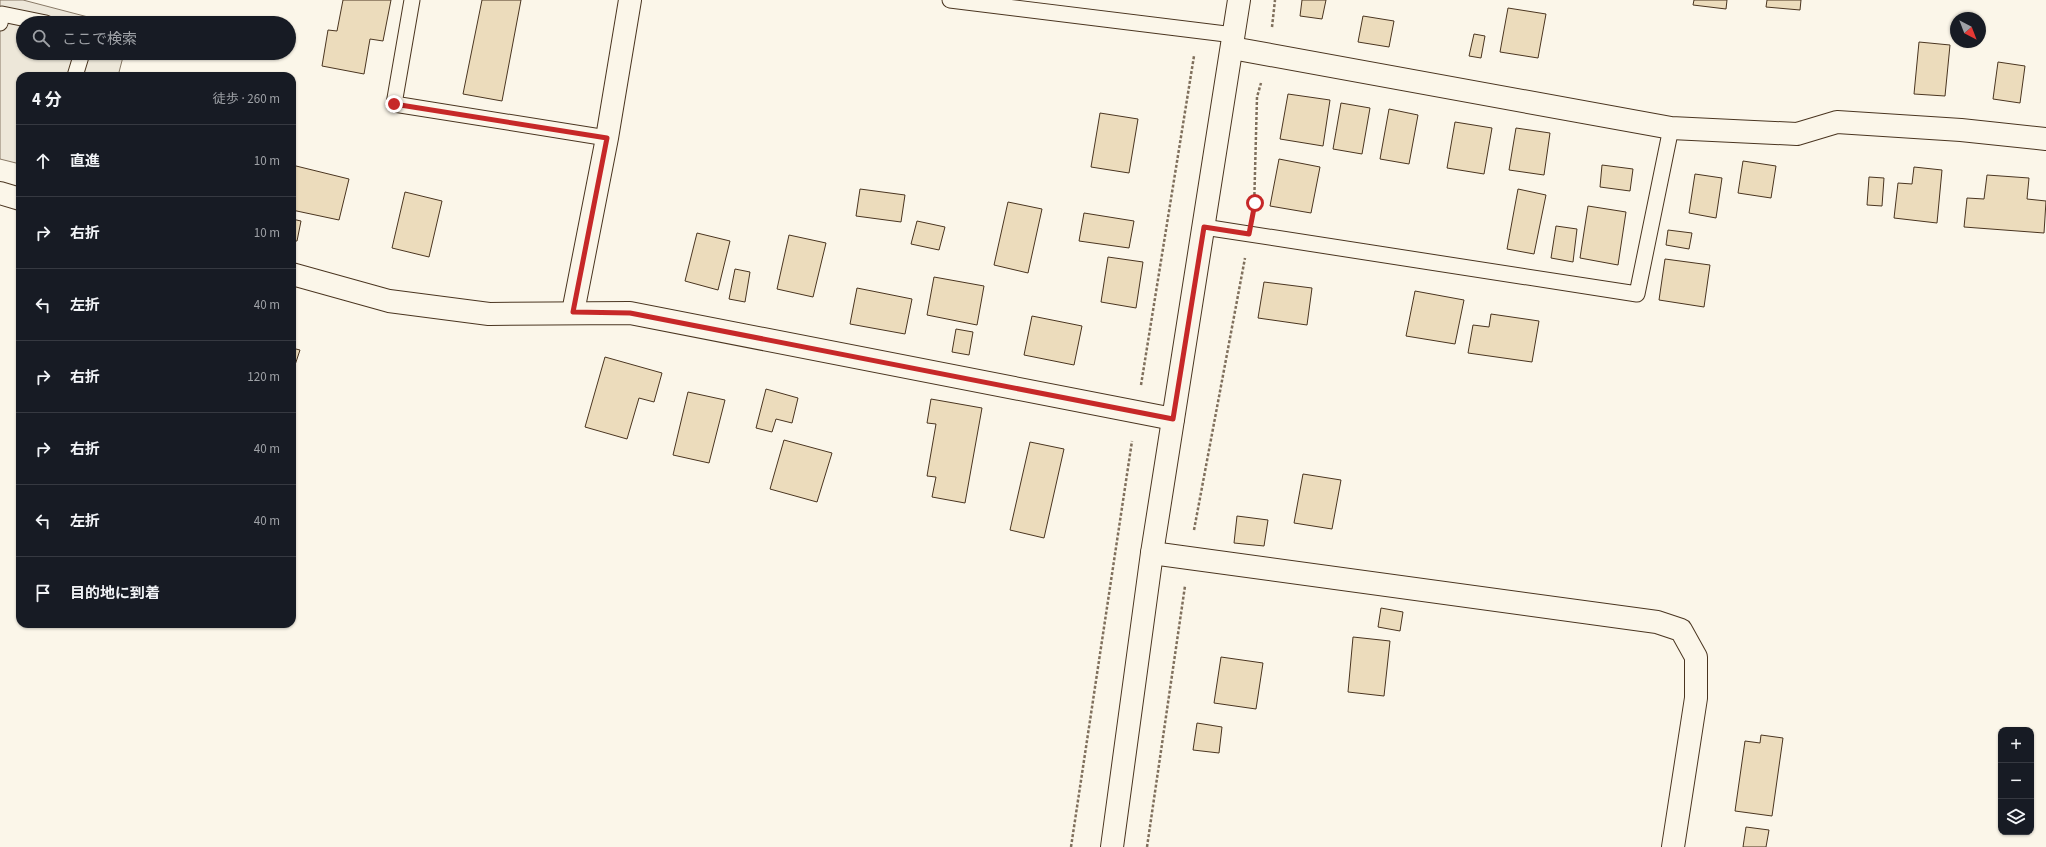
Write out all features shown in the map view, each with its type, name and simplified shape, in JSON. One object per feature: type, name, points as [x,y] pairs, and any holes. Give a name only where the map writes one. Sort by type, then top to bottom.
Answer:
[{"type":"street","points":[[573,312],[607,138],[630,0]]},
{"type":"street","points":[[1112,847],[1152,553],[1240,0]]},
{"type":"street","points":[[1233,41],[1268,54],[1671,128],[1797,134],[1837,122],[1961,130],[2046,139]]},
{"type":"street","points":[[0,193],[16,198]]},
{"type":"street","points":[[296,275],[389,301],[489,314],[573,312],[630,313],[1173,419]]},
{"type":"street","points":[[1152,553],[1657,622],[1681,630],[1696,657],[1696,698],[1673,847]]},
{"type":"lane","points":[[412,0],[394,104],[607,138]]},
{"type":"lane","points":[[950,0],[1233,41]]},
{"type":"lane","points":[[0,23],[2,14],[16,17]]},
{"type":"lane","points":[[76,72],[80,60]]},
{"type":"lane","points":[[1204,227],[1637,294],[1671,128]]},
{"type":"path","points":[[1147,847],[1189,558],[1255,203],[1257,97],[1268,54],[1275,0]]},
{"type":"shaded area","points":[[0,0],[23,0],[84,16],[16,16],[16,60],[122,60],[119,72],[16,72],[16,163],[0,159]]},
{"type":"building","points":[[343,0],[391,0],[383,41],[370,39],[364,74],[322,66],[328,30],[337,31]]},
{"type":"building","points":[[482,0],[521,0],[502,101],[463,94]]},
{"type":"building","points":[[1302,0],[1326,0],[1322,19],[1300,16]]},
{"type":"building","points":[[1694,0],[1727,0],[1726,9],[1693,5]]},
{"type":"building","points":[[1767,0],[1801,0],[1800,10],[1766,7]]},
{"type":"building","points":[[1508,8],[1546,14],[1538,58],[1500,52]]},
{"type":"building","points":[[1363,16],[1394,21],[1389,47],[1358,42]]},
{"type":"building","points":[[1474,34],[1485,36],[1481,58],[1469,56]]},
{"type":"building","points":[[1919,42],[1950,45],[1945,96],[1914,94]]},
{"type":"building","points":[[1998,62],[2025,66],[2020,103],[1993,99]]},
{"type":"building","points":[[1288,94],[1330,100],[1323,146],[1280,139]]},
{"type":"building","points":[[1341,103],[1370,108],[1362,154],[1333,149]]},
{"type":"building","points":[[1389,109],[1418,115],[1409,164],[1380,159]]},
{"type":"building","points":[[1100,113],[1138,119],[1129,173],[1091,167]]},
{"type":"building","points":[[1455,122],[1492,128],[1484,174],[1447,168]]},
{"type":"building","points":[[1516,128],[1550,133],[1544,175],[1509,170]]},
{"type":"building","points":[[1279,159],[1320,167],[1311,213],[1270,206]]},
{"type":"building","points":[[1743,161],[1776,166],[1771,198],[1738,193]]},
{"type":"building","points":[[1602,165],[1633,169],[1630,191],[1600,187]]},
{"type":"building","points":[[296,166],[349,179],[339,220],[296,211]]},
{"type":"building","points":[[1914,167],[1942,170],[1937,223],[1894,218],[1898,183],[1912,184]]},
{"type":"building","points":[[1695,174],[1722,178],[1716,218],[1689,213]]},
{"type":"building","points":[[1987,175],[2029,178],[2027,199],[2046,201],[2044,233],[1964,227],[1967,198],[1984,199]]},
{"type":"building","points":[[1869,177],[1884,178],[1882,206],[1867,205]]},
{"type":"building","points":[[860,189],[905,195],[901,222],[856,216]]},
{"type":"building","points":[[1518,189],[1546,195],[1534,254],[1507,249]]},
{"type":"building","points":[[405,192],[442,201],[429,257],[392,248]]},
{"type":"building","points":[[1008,202],[1042,209],[1028,273],[994,265]]},
{"type":"building","points":[[1588,206],[1626,212],[1618,265],[1580,258]]},
{"type":"building","points":[[1084,213],[1134,221],[1129,248],[1079,241]]},
{"type":"building","points":[[296,220],[301,221],[296,241]]},
{"type":"building","points":[[917,221],[945,227],[939,250],[911,244]]},
{"type":"building","points":[[1556,226],[1577,229],[1573,262],[1551,258]]},
{"type":"building","points":[[1668,230],[1692,233],[1689,249],[1666,245]]},
{"type":"building","points":[[697,233],[730,241],[718,290],[685,281]]},
{"type":"building","points":[[789,235],[826,243],[813,297],[777,289]]},
{"type":"building","points":[[1108,257],[1143,262],[1136,308],[1101,302]]},
{"type":"building","points":[[1665,259],[1710,265],[1704,307],[1659,300]]},
{"type":"building","points":[[735,269],[750,272],[745,302],[729,299]]},
{"type":"building","points":[[934,277],[984,286],[977,325],[927,315]]},
{"type":"building","points":[[1264,282],[1312,288],[1307,325],[1258,318]]},
{"type":"building","points":[[857,288],[912,299],[905,334],[850,324]]},
{"type":"building","points":[[1415,291],[1464,300],[1455,344],[1406,336]]},
{"type":"building","points":[[1491,314],[1539,321],[1532,362],[1468,353],[1473,325],[1489,327]]},
{"type":"building","points":[[1032,316],[1082,326],[1074,365],[1024,355]]},
{"type":"building","points":[[956,329],[973,332],[969,355],[952,352]]},
{"type":"building","points":[[296,349],[300,350],[296,362]]},
{"type":"building","points":[[605,357],[662,373],[654,402],[639,398],[627,439],[585,427]]},
{"type":"building","points":[[766,389],[798,398],[792,423],[776,419],[772,432],[756,428]]},
{"type":"building","points":[[688,392],[725,400],[709,463],[673,455]]},
{"type":"building","points":[[931,399],[982,408],[965,503],[932,497],[936,477],[927,476],[936,424],[927,423]]},
{"type":"building","points":[[784,440],[832,453],[817,502],[770,489]]},
{"type":"building","points":[[1030,442],[1064,449],[1044,538],[1010,530]]},
{"type":"building","points":[[1303,474],[1341,480],[1332,529],[1294,523]]},
{"type":"building","points":[[1237,516],[1268,520],[1264,546],[1234,543]]},
{"type":"building","points":[[1381,608],[1403,612],[1400,631],[1378,627]]},
{"type":"building","points":[[1353,637],[1390,641],[1384,696],[1348,692]]},
{"type":"building","points":[[1221,657],[1263,663],[1256,709],[1214,703]]},
{"type":"building","points":[[1197,723],[1222,727],[1219,753],[1193,750]]},
{"type":"building","points":[[1761,735],[1783,738],[1772,816],[1735,811],[1745,741],[1760,743]]},
{"type":"building","points":[[1746,827],[1769,830],[1766,847],[1743,847]]},
{"type":"route","points":[[394,104],[607,138],[573,312],[630,313],[1173,419],[1204,227],[1249,234],[1255,203]]}]
